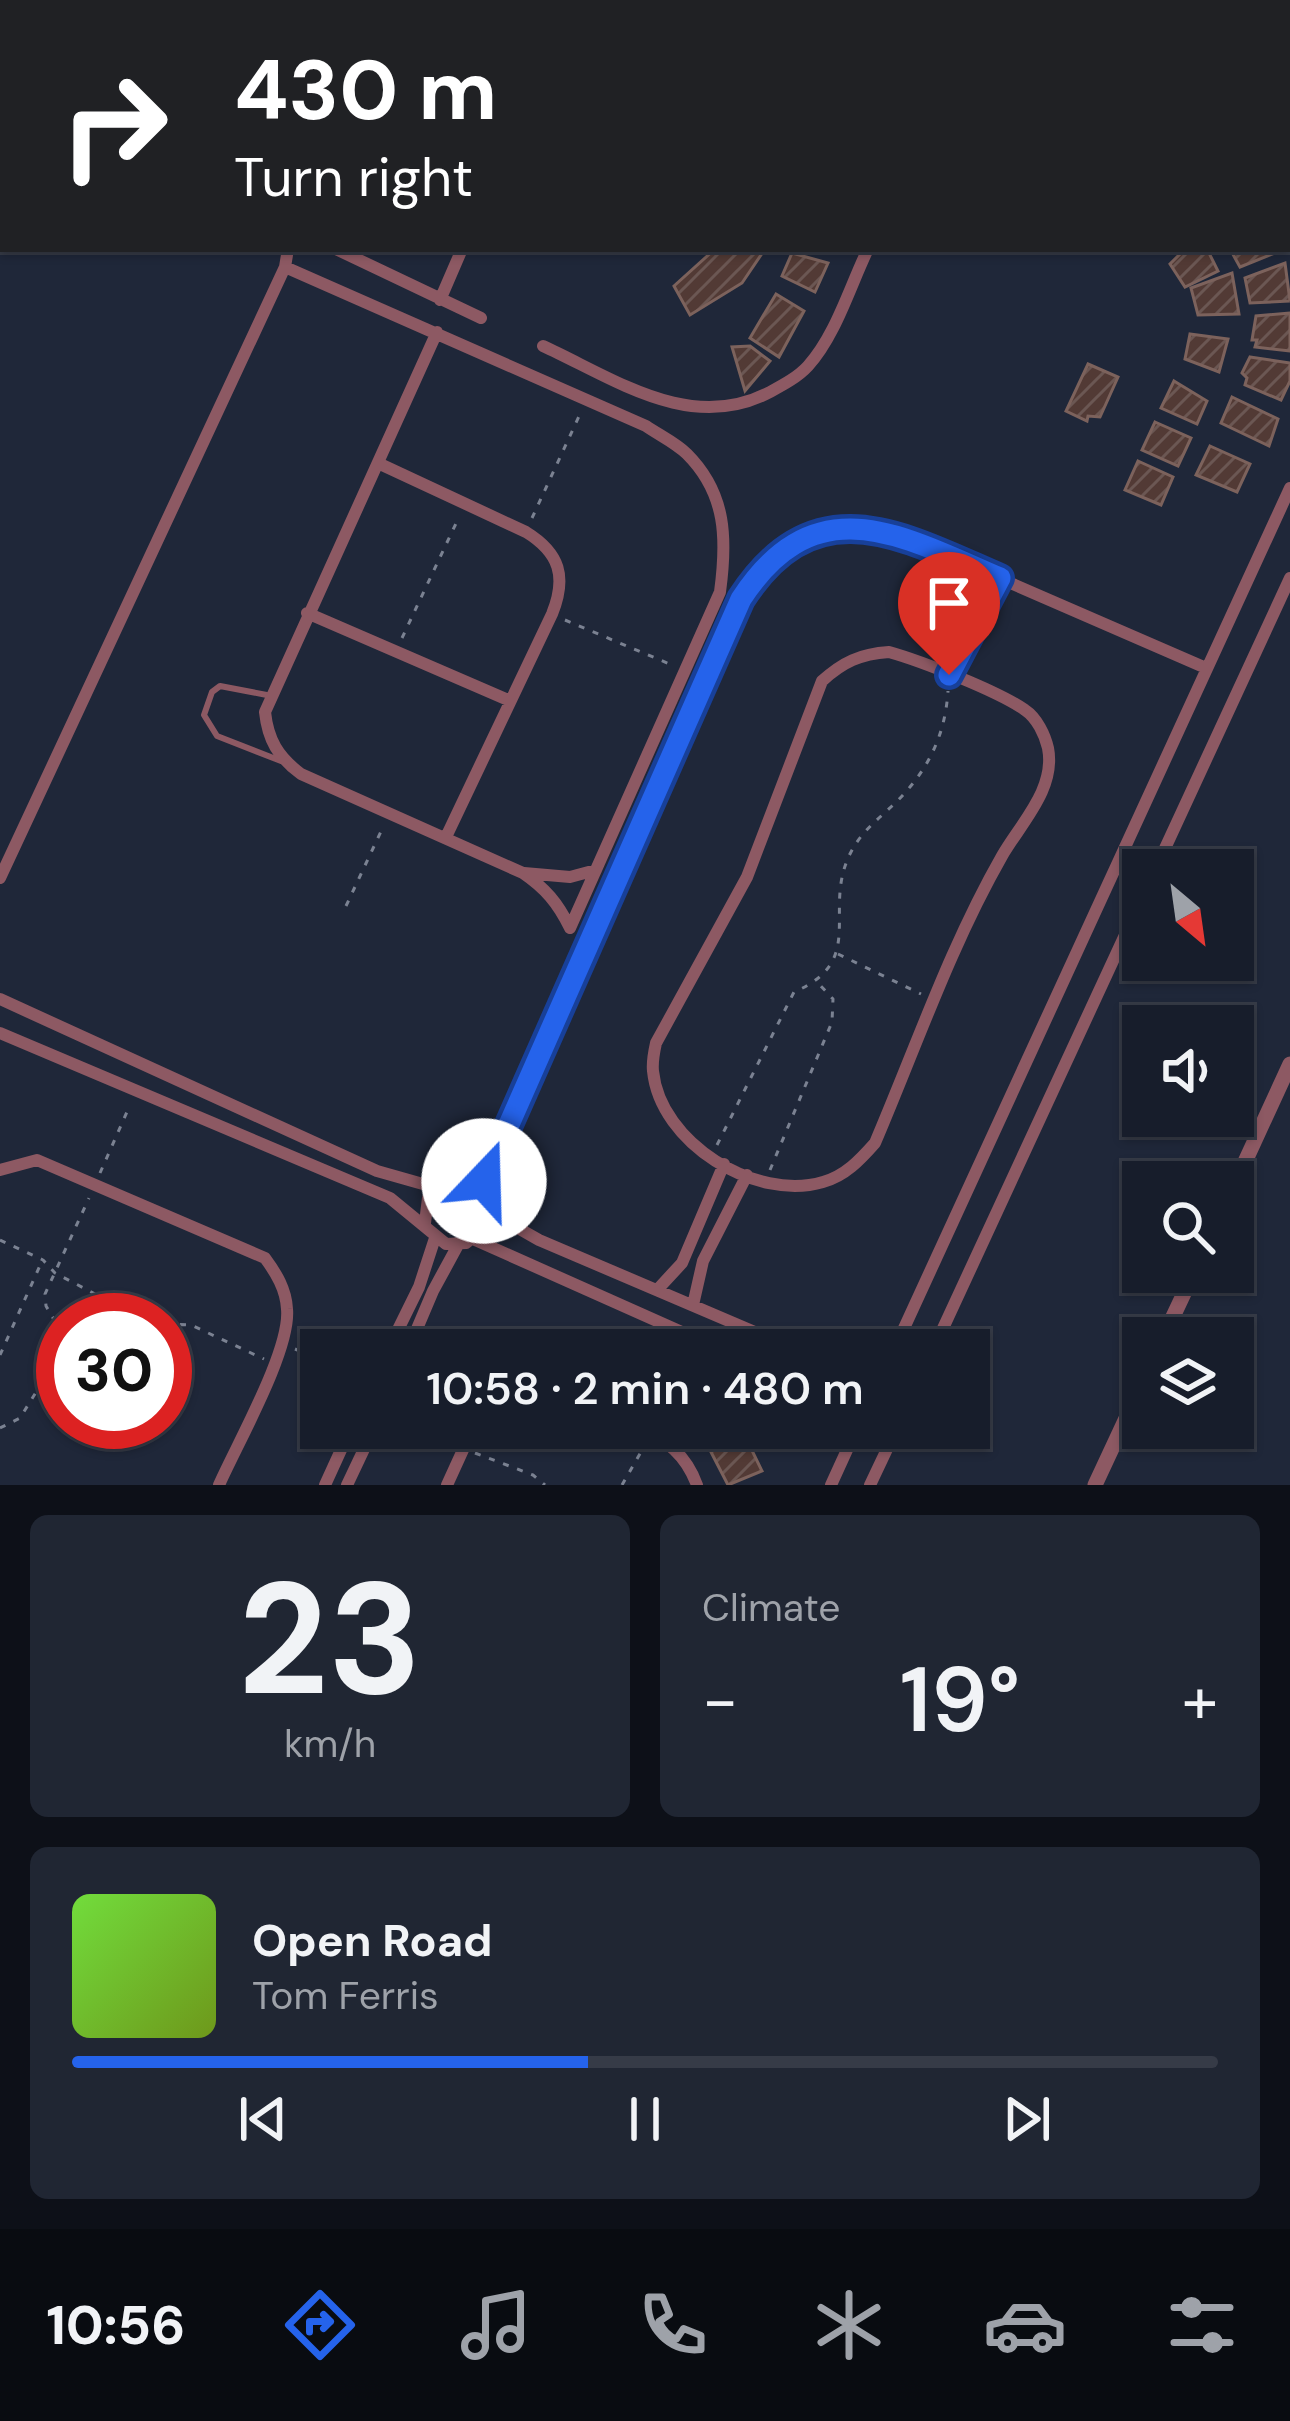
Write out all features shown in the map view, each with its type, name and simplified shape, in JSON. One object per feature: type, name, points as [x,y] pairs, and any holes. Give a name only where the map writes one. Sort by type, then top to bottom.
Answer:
[{"type":"street","points":[[0,878],[287,252]]},
{"type":"street","points":[[342,252],[481,318]]},
{"type":"street","points":[[440,300],[462,252]]},
{"type":"street","points":[[543,346],[673,406],[704,411],[732,406],[772,391],[807,367],[823,344],[867,252]]},
{"type":"street","points":[[284,267],[437,332],[646,426],[687,454],[715,495],[727,543],[720,592],[570,928],[559,905],[523,873],[301,773],[286,762],[267,730],[265,712],[437,332]]},
{"type":"street","points":[[380,464],[526,532],[548,545],[560,567],[561,592],[552,614],[446,837]]},
{"type":"street","points":[[904,1329],[1290,488]]},
{"type":"street","points":[[0,1033],[370,1189],[409,1210],[435,1238],[458,1245],[481,1231],[496,1148],[741,599],[784,551],[813,536],[861,528],[892,532],[1206,668]]},
{"type":"street","points":[[949,675],[1000,578]]},
{"type":"street","points":[[1165,849],[1290,578]]},
{"type":"street","points":[[308,613],[508,700]]},
{"type":"street","points":[[889,652],[1027,710],[1048,747],[1045,788],[980,897],[933,1000],[875,1143],[854,1166],[827,1182],[796,1187],[765,1182],[724,1164],[681,1130],[659,1096],[652,1070],[656,1043],[746,877],[771,821],[811,704],[822,681],[841,664],[864,654],[889,652]]},
{"type":"street","points":[[523,873],[570,877],[596,870]]},
{"type":"street","points":[[943,1329],[1122,941]]},
{"type":"street","points":[[0,999],[396,1179],[437,1189],[461,1183],[473,1188],[484,1204],[538,1240],[748,1329]]},
{"type":"street","points":[[1245,1161],[1290,1064]]},
{"type":"street","points":[[0,1171],[37,1160],[265,1258],[284,1289],[287,1326],[219,1485]]},
{"type":"street","points":[[658,1289],[682,1264],[724,1164]]},
{"type":"street","points":[[693,1305],[703,1261],[747,1174]]},
{"type":"street","points":[[425,1223],[428,1198],[437,1189]]},
{"type":"street","points":[[398,1329],[435,1238]]},
{"type":"street","points":[[473,1239],[675,1329]]},
{"type":"street","points":[[417,1329],[458,1245]]},
{"type":"street","points":[[412,1300],[426,1306]]},
{"type":"street","points":[[1095,1485],[1122,1427]]},
{"type":"street","points":[[325,1485],[341,1449]]},
{"type":"street","points":[[347,1485],[364,1449]]},
{"type":"street","points":[[447,1485],[463,1449]]},
{"type":"street","points":[[672,1449],[682,1456],[697,1485]]},
{"type":"street","points":[[844,1449],[845,1454]]},
{"type":"street","points":[[831,1485],[847,1449]]},
{"type":"street","points":[[870,1485],[887,1449]]},
{"type":"lane","points":[[272,696],[220,686],[212,692],[204,715],[217,736],[286,762]]},
{"type":"path","points":[[526,532],[587,400]]},
{"type":"path","points":[[396,651],[465,504]]},
{"type":"path","points":[[552,614],[685,671]]},
{"type":"path","points":[[711,1157],[794,992],[816,982],[838,954],[839,888],[849,856],[867,828],[919,779],[937,746],[947,710],[949,675]]},
{"type":"path","points":[[346,906],[390,812]]},
{"type":"path","points":[[838,954],[933,1000]]},
{"type":"path","points":[[765,1182],[832,1022],[833,999],[816,982]]},
{"type":"path","points":[[0,1240],[43,1260],[55,1273],[94,1293]]},
{"type":"path","points":[[0,1355],[43,1260]]},
{"type":"path","points":[[45,1293],[55,1273]]},
{"type":"path","points":[[192,1328],[274,1364]]},
{"type":"path","points":[[283,1344],[300,1351]]},
{"type":"path","points":[[0,1428],[20,1418],[36,1393]]},
{"type":"path","points":[[466,1449],[533,1475],[545,1485]]},
{"type":"path","points":[[622,1485],[637,1449]]},
{"type":"building","points":[[712,252],[763,252],[742,283],[690,315],[674,286]]},
{"type":"building","points":[[1182,252],[1208,252],[1218,271],[1185,287],[1170,264]]},
{"type":"building","points":[[1232,252],[1278,252],[1240,267]]},
{"type":"building","points":[[792,253],[828,263],[815,292],[782,276]]},
{"type":"building","points":[[1285,263],[1290,301],[1250,303],[1245,278]]},
{"type":"building","points":[[1232,273],[1239,314],[1198,315],[1191,288]]},
{"type":"building","points":[[776,294],[804,311],[779,357],[750,338]]},
{"type":"building","points":[[1290,313],[1290,351],[1255,347],[1256,316]]},
{"type":"building","points":[[1190,334],[1228,339],[1219,372],[1185,359]]},
{"type":"building","points":[[750,346],[770,361],[745,391],[732,347]]},
{"type":"building","points":[[1250,357],[1290,363],[1290,381],[1281,400],[1245,385],[1247,378],[1242,373]]},
{"type":"building","points":[[1088,364],[1118,377],[1100,417],[1088,416],[1087,421],[1066,411]]},
{"type":"building","points":[[1174,381],[1207,401],[1197,424],[1161,408]]},
{"type":"building","points":[[1232,397],[1278,419],[1269,446],[1221,423]]},
{"type":"building","points":[[1155,422],[1191,438],[1178,466],[1142,450]]},
{"type":"building","points":[[1210,446],[1250,464],[1237,492],[1196,475]]},
{"type":"building","points":[[1138,461],[1173,477],[1161,505],[1125,490]]},
{"type":"building","points":[[751,1449],[762,1471],[728,1485],[711,1452]]},
{"type":"route","points":[[484,1181],[741,599],[760,573],[784,551],[813,536],[861,528],[892,532],[1000,578],[949,675]]}]
